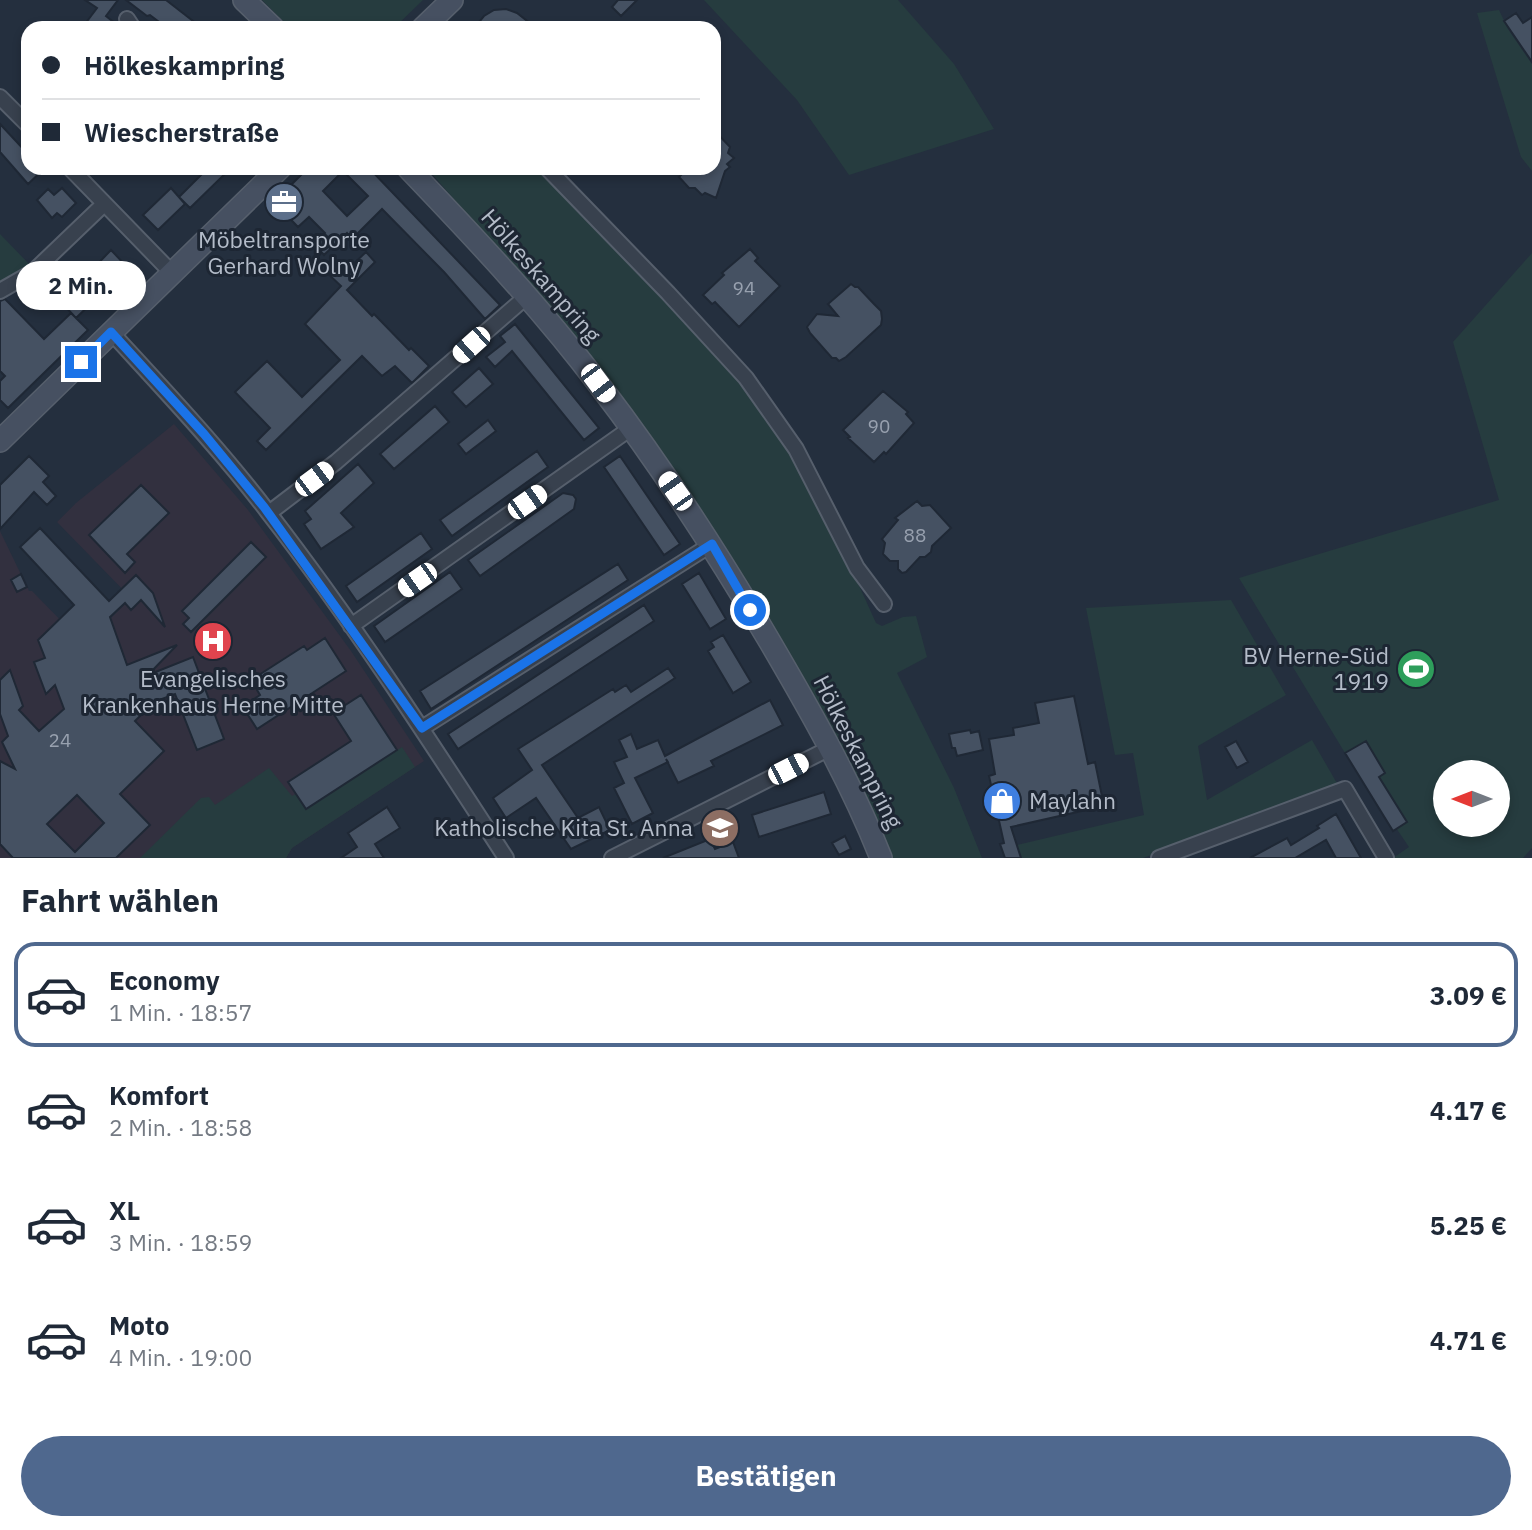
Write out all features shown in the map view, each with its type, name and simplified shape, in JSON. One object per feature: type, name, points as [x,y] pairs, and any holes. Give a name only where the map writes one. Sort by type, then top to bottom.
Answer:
[{"type":"street","points":[[244,0],[266,21]]},
{"type":"street","points":[[430,21],[452,0]]},
{"type":"street","points":[[0,97],[21,118]]},
{"type":"street","points":[[77,175],[172,272]]},
{"type":"street","points":[[0,441],[273,175]]},
{"type":"street","name":"Hölkeskampring","points":[[414,175],[526,297],[598,383],[712,544],[830,748],[881,858]]},
{"type":"street","points":[[554,175],[746,378],[796,449],[857,568],[884,604]]},
{"type":"street","points":[[0,291],[33,272],[104,204]]},
{"type":"street","points":[[269,513],[336,462],[526,297]]},
{"type":"street","points":[[111,332],[204,434],[269,513],[422,728],[506,858]]},
{"type":"street","points":[[351,626],[632,428]]},
{"type":"street","points":[[422,728],[712,544]]},
{"type":"street","points":[[612,858],[830,748]]},
{"type":"street","points":[[1159,858],[1345,789],[1386,858]]},
{"type":"shaded area","name":"Evangelisches Krankenhaus Herne Mitte","points":[[174,424],[248,510],[351,651],[424,761],[292,848],[286,858],[0,858],[0,531],[29,591],[81,641],[95,634],[131,598],[57,522],[76,503]]},
{"type":"green space","points":[[262,0],[423,0],[401,21],[283,21]]},
{"type":"green space","points":[[704,0],[898,0],[954,64],[994,129],[849,175],[797,100]]},
{"type":"green space","points":[[1499,10],[1508,29],[1532,64],[1532,171],[1521,157],[1477,13]]},
{"type":"green space","points":[[433,175],[543,175],[728,368],[796,461],[832,526],[876,623],[882,626],[903,617],[916,616],[927,657],[897,673],[954,788],[982,858],[890,858],[821,708],[602,371]]},
{"type":"green space","points":[[0,234],[29,264],[0,282]]},
{"type":"green space","points":[[1532,253],[1532,848],[1523,858],[1393,858],[1409,847],[1345,753],[1239,578],[1499,500],[1453,342]]},
{"type":"green space","points":[[1231,600],[1286,695],[1198,746],[1207,800],[1312,740],[1338,785],[1143,858],[1021,858],[1017,845],[1144,815],[1133,753],[1115,755],[1086,608]]},
{"type":"green space","points":[[402,747],[415,767],[292,848],[286,858],[140,858],[201,798],[209,797],[215,805],[269,768],[292,796],[296,794],[307,809]]},
{"type":"building","points":[[85,0],[118,0],[106,16],[112,21],[87,21],[97,8]]},
{"type":"building","points":[[126,0],[166,0],[193,21],[158,21],[150,15],[147,16]]},
{"type":"building","points":[[618,0],[637,0],[621,16],[612,7]]},
{"type":"building","points":[[506,9],[527,21],[480,21],[494,10]]},
{"type":"building","points":[[1516,13],[1523,23],[1532,17],[1532,62],[1504,21]]},
{"type":"building","points":[[0,124],[21,146],[21,175],[38,175],[28,184],[0,152]]},
{"type":"building","points":[[721,137],[730,147],[728,153],[734,158],[727,164],[730,167],[725,171],[716,198],[689,188],[679,177],[721,175]]},
{"type":"building","points":[[201,175],[224,175],[190,208],[179,197]]},
{"type":"building","points":[[301,175],[339,175],[323,191],[347,216],[368,196],[347,175],[376,175],[500,305],[485,319],[444,272],[382,209],[352,239],[347,233],[324,255],[314,244],[325,233],[309,217],[298,227],[274,202]]},
{"type":"building","points":[[62,188],[76,203],[62,217],[57,213],[52,218],[37,200],[48,189],[54,195]]},
{"type":"building","points":[[171,188],[185,204],[158,230],[143,215]]},
{"type":"building","points":[[750,249],[758,258],[755,261],[780,286],[739,327],[715,302],[712,304],[703,295],[724,275],[722,273]]},
{"type":"building","points":[[111,250],[128,268],[76,318],[61,302]]},
{"type":"building","points":[[366,252],[375,262],[347,290],[429,366],[412,383],[395,366],[382,376],[362,356],[266,450],[257,441],[270,428],[235,392],[267,361],[302,397],[340,360],[305,324],[341,286],[325,271],[333,263],[344,273]]},
{"type":"building","points":[[851,284],[858,287],[881,311],[882,319],[881,325],[839,361],[832,358],[807,327],[817,314],[838,316],[828,304]]},
{"type":"building","points":[[5,299],[44,339],[71,313],[88,330],[8,408],[0,400],[0,381],[5,376],[0,371],[0,301]]},
{"type":"building","points":[[515,324],[599,428],[584,440],[512,351],[495,367],[486,357],[505,342],[500,336]]},
{"type":"building","points":[[479,368],[493,384],[466,407],[452,392]]},
{"type":"building","points":[[883,391],[908,412],[906,414],[914,423],[886,454],[884,452],[874,462],[843,430]]},
{"type":"building","points":[[435,406],[449,422],[394,469],[380,454]]},
{"type":"building","points":[[488,420],[496,431],[466,454],[458,444]]},
{"type":"building","points":[[537,451],[548,467],[452,536],[440,520]]},
{"type":"building","points":[[29,456],[49,476],[43,482],[56,496],[47,505],[34,492],[0,529],[0,485]]},
{"type":"building","points":[[620,456],[680,544],[664,555],[604,467]]},
{"type":"building","points":[[358,464],[374,483],[341,513],[354,527],[321,549],[304,524],[311,519],[305,511]]},
{"type":"building","points":[[141,485],[169,513],[127,554],[135,562],[125,573],[89,535]]},
{"type":"building","points":[[563,493],[573,495],[576,499],[574,509],[480,576],[468,560]]},
{"type":"building","points":[[917,501],[922,506],[930,505],[951,528],[932,546],[931,552],[920,557],[902,573],[898,569],[898,561],[890,561],[883,554],[885,543],[882,539],[898,520],[895,518]]},
{"type":"building","points":[[40,528],[109,601],[136,575],[153,593],[165,627],[141,600],[131,610],[125,603],[110,617],[127,665],[177,645],[148,675],[193,657],[224,739],[197,750],[175,694],[143,706],[145,711],[135,721],[164,751],[120,794],[150,825],[116,858],[13,858],[0,844],[0,761],[15,769],[2,742],[8,736],[0,714],[0,680],[10,670],[23,706],[19,710],[39,731],[64,709],[55,685],[46,694],[34,662],[45,658],[38,640],[74,605],[20,547]],"holes":[[[77,795],[104,823],[75,852],[47,824]]]},
{"type":"building","points":[[421,533],[432,549],[357,602],[346,586]]},
{"type":"building","points":[[251,542],[266,557],[191,632],[183,624],[189,618],[182,611]]},
{"type":"building","points":[[618,564],[628,580],[431,709],[420,691]]},
{"type":"building","points":[[450,572],[462,589],[385,642],[374,626]]},
{"type":"building","points":[[699,573],[726,619],[710,629],[682,584]]},
{"type":"building","points":[[21,574],[27,587],[17,592],[11,580]]},
{"type":"building","points":[[644,605],[654,621],[458,749],[448,734]]},
{"type":"building","points":[[723,635],[751,682],[733,693],[708,651],[714,647],[711,642]]},
{"type":"building","points":[[325,638],[346,671],[257,729],[246,712],[255,707],[251,701],[260,695],[251,680],[304,646],[307,650]]},
{"type":"building","points":[[668,668],[675,678],[542,765],[578,818],[599,807],[610,830],[571,849],[536,798],[506,818],[493,798],[532,770],[518,749],[613,689],[615,692],[626,685],[631,692]]},
{"type":"building","points":[[361,695],[397,750],[306,809],[288,782],[351,741],[333,713]]},
{"type":"building","points":[[1074,696],[1088,764],[1095,762],[1104,806],[1011,827],[1021,858],[1005,858],[1000,844],[1004,843],[989,776],[995,774],[989,739],[1014,735],[1013,728],[1039,723],[1035,703]]},
{"type":"building","points":[[770,700],[783,725],[711,761],[714,766],[678,783],[668,762],[635,778],[653,813],[632,824],[614,788],[624,783],[614,762],[627,757],[619,740],[631,734],[637,749],[658,740],[665,756]]},
{"type":"building","points":[[970,730],[971,733],[979,731],[983,750],[957,756],[949,734]]},
{"type":"building","points":[[1236,741],[1248,762],[1237,768],[1225,747]]},
{"type":"building","points":[[1366,741],[1385,773],[1379,777],[1407,822],[1393,831],[1345,753]]},
{"type":"building","points":[[824,792],[831,814],[759,837],[752,815]]},
{"type":"building","points":[[387,807],[400,828],[375,844],[384,858],[341,858],[357,847],[348,833]]},
{"type":"building","points":[[1336,814],[1361,858],[1336,858],[1326,840],[1295,858],[1250,858],[1287,838],[1291,845]]},
{"type":"building","points":[[845,836],[851,849],[839,855],[832,843]]},
{"type":"building","points":[[710,839],[715,849],[733,842],[739,858],[663,858]]},
{"type":"place","name":"Möbeltransporte Gerhard Wolny","points":[[284,202]]},
{"type":"place","name":"Evangelisches Krankenhaus Herne Mitte","points":[[213,641]]},
{"type":"place","name":"BV Herne-Süd 1919","points":[[1416,669]]},
{"type":"place","name":"Maylahn","points":[[1002,801]]},
{"type":"place","name":"Katholische Kita St. Anna","points":[[720,828]]},
{"type":"route","points":[[81,362],[111,332],[204,434],[264,507],[422,728],[712,544],[750,610]]}]
